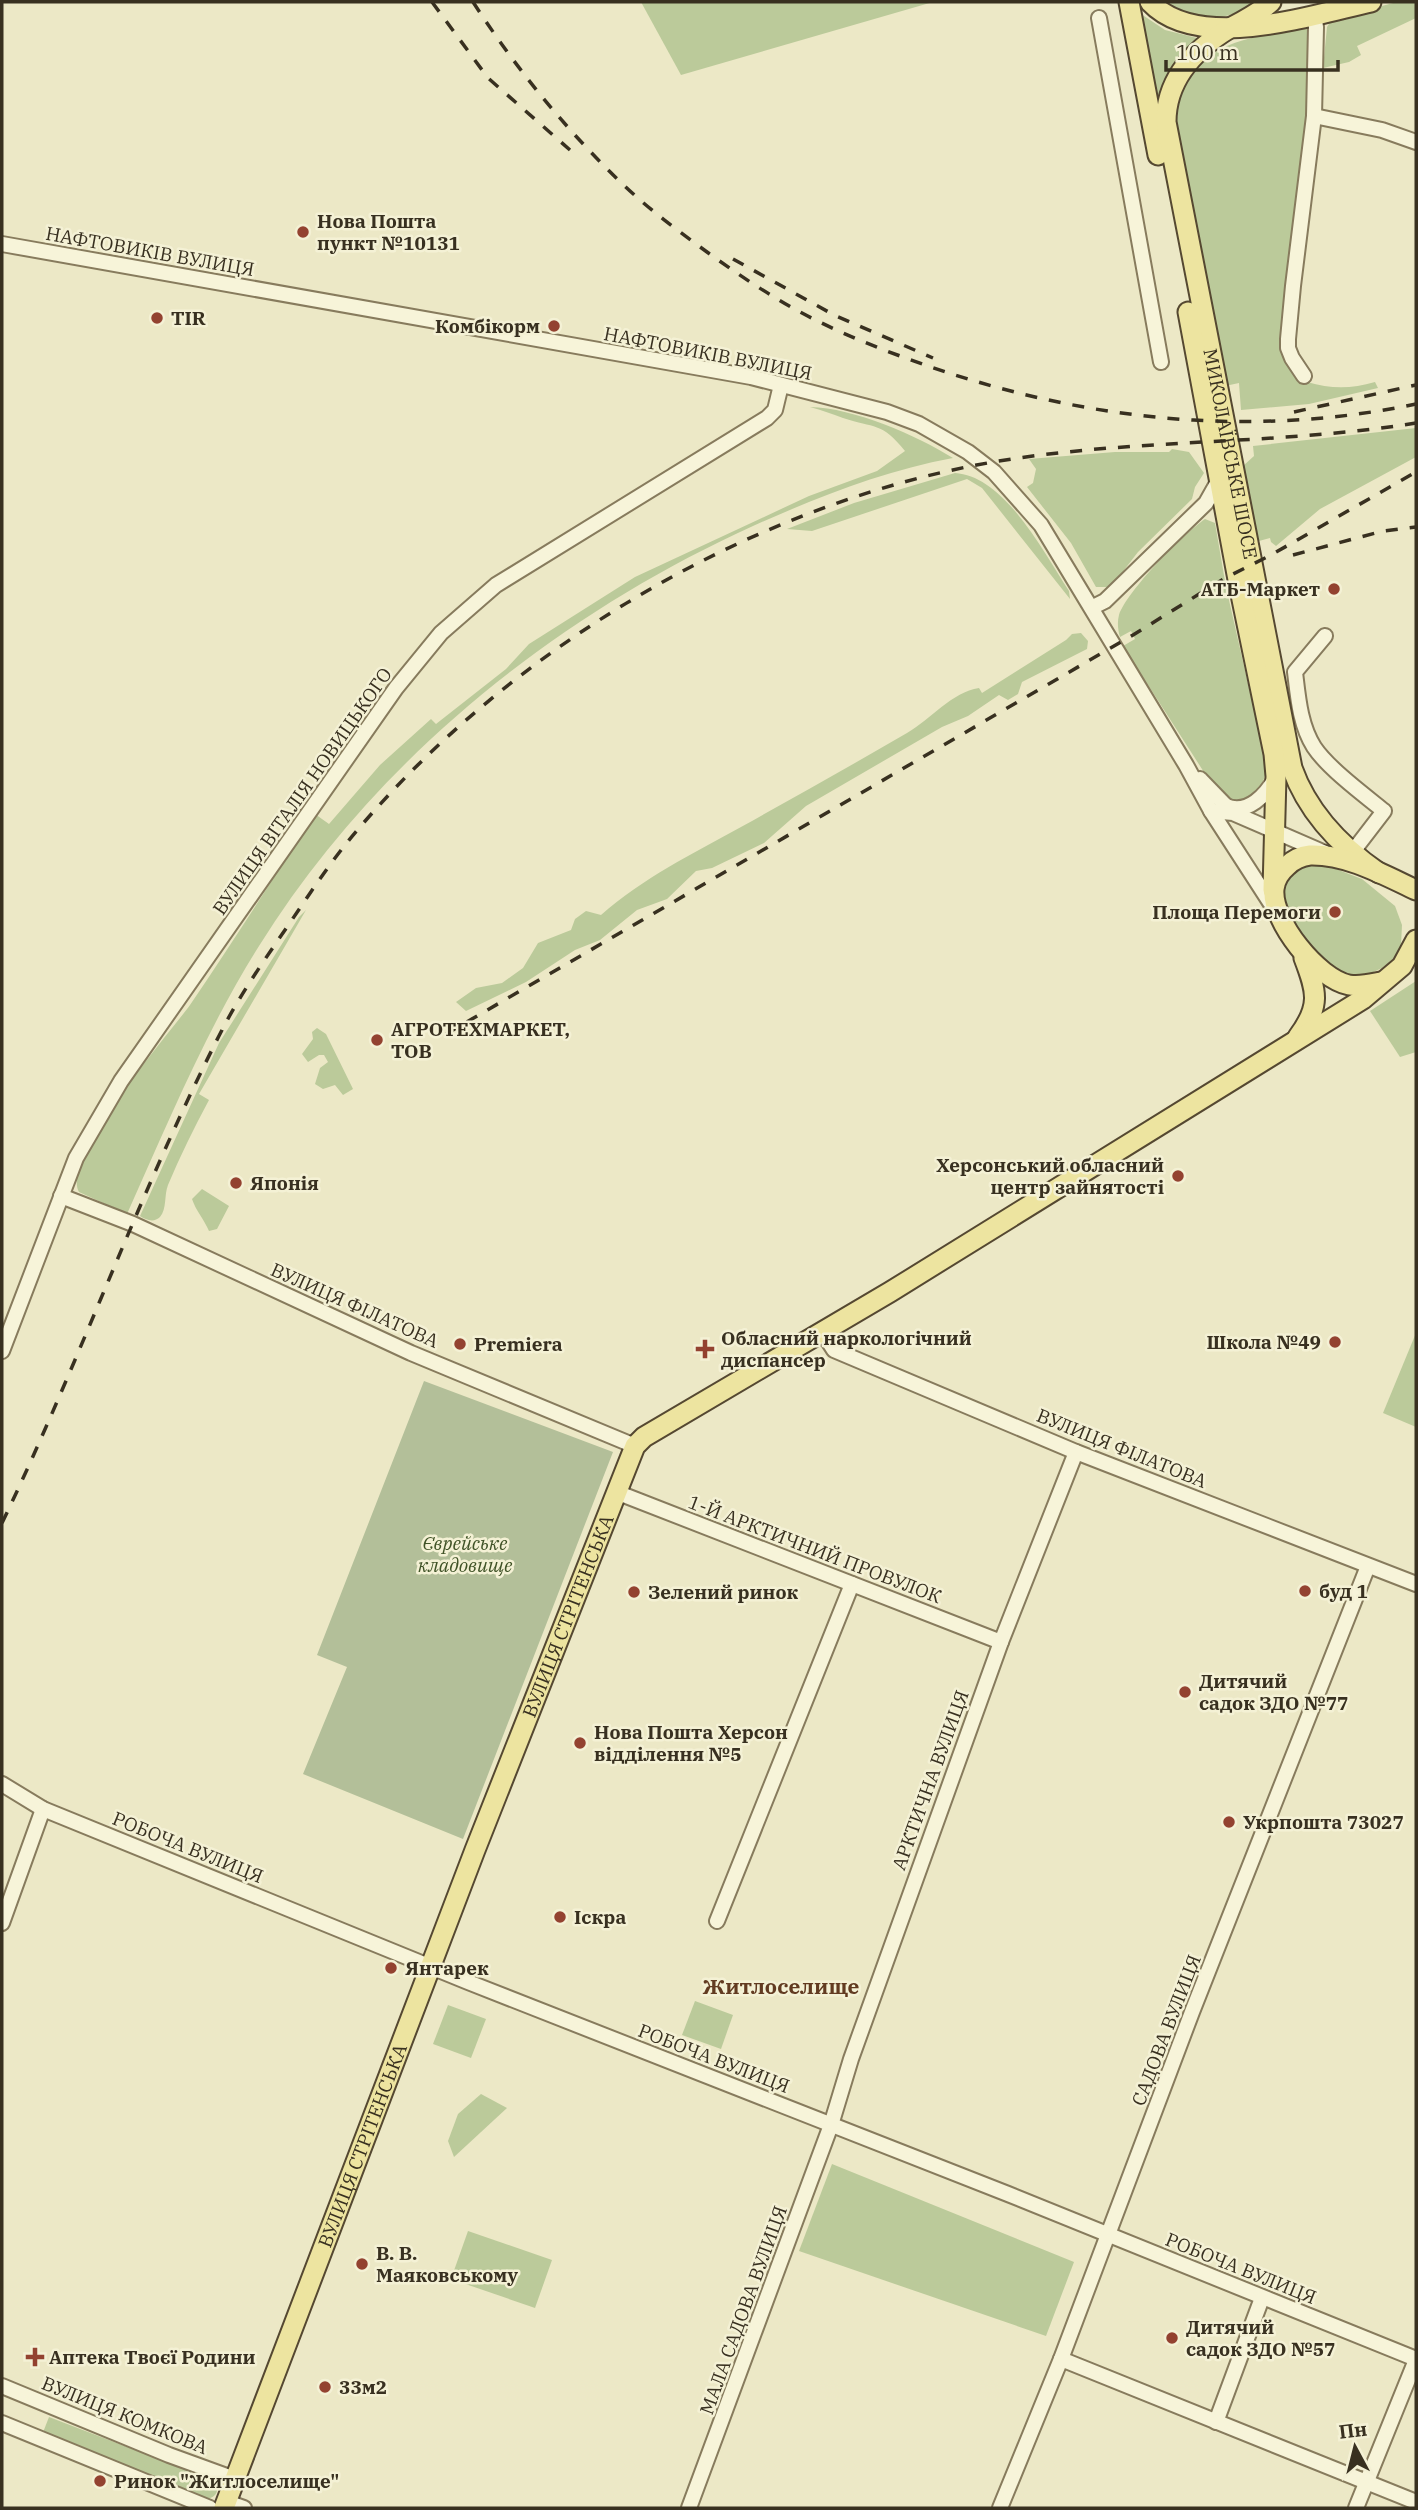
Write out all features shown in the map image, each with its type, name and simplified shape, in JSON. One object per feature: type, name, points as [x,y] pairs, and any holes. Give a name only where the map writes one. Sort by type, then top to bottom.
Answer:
[{"type":"main road","name":"МИКОЛАЇВСЬКЕ ШОСЕ","points":[[1129,2],[1219,480],[1274,754],[1276,776],[1273,890],[1284,923],[1302,951]]},
{"type":"main road","points":[[1150,2],[1168,16],[1200,27],[1252,27],[1371,2]]},
{"type":"main road","name":"МИКОЛАЇВСЬКЕ ШОСЕ","points":[[1271,2],[1252,17],[1215,38],[1190,59],[1175,82],[1166,110],[1169,145],[1292,768],[1305,799],[1347,857],[1416,890]]},
{"type":"main road","points":[[1273,890],[1281,871],[1296,859],[1312,855],[1347,857]]},
{"type":"main road","points":[[635,1446],[648,1435],[823,1333],[1363,999],[1381,982],[1409,963],[1416,940]]},
{"type":"main road","points":[[1302,951],[1334,980],[1349,985],[1381,982]]},
{"type":"main road","points":[[1294,1043],[1307,1026],[1316,1004],[1302,951]]},
{"type":"main road","name":"ВУЛИЦЯ СТРІТЕНСЬКА","points":[[226,2507],[431,1967],[635,1446]]},
{"type":"street","points":[[1304,376],[1288,348],[1314,117],[1314,15]]},
{"type":"street","points":[[1099,18],[1161,362]]},
{"type":"street","points":[[1314,117],[1382,130],[1416,142]]},
{"type":"street","name":"НАФТОВИКІВ ВУЛИЦЯ","points":[[2,244],[751,377],[887,412],[919,424],[968,452],[994,472],[1041,525],[1093,607],[1186,765],[1216,807],[1284,923]]},
{"type":"street","name":"ВУЛИЦЯ ВІТАЛІЯ НОВИЦЬКОГО","points":[[2,1351],[81,1148],[121,1081],[396,688],[441,633],[496,585],[767,418],[775,410],[781,385]]},
{"type":"street","points":[[1093,607],[1105,601],[1206,503],[1219,480]]},
{"type":"street","points":[[1216,807],[1273,832],[1347,857],[1384,811],[1326,760],[1314,747],[1307,732],[1300,710],[1295,672],[1325,636]]},
{"type":"street","points":[[1216,807],[1247,807],[1262,796],[1276,776]]},
{"type":"street","name":"ВУЛИЦЯ ФІЛАТОВА","points":[[61,1196],[133,1224],[411,1353],[635,1446]]},
{"type":"street","name":"ВУЛИЦЯ ФІЛАТОВА","points":[[823,1333],[834,1350],[1076,1452],[1416,1584]]},
{"type":"street","name":"АРКТИЧНА ВУЛИЦЯ","points":[[831,2125],[851,2059],[1000,1642],[1076,1452]]},
{"type":"street","name":"1-Й АРКТИЧНИЙ ПРОВУЛОК","points":[[616,1492],[1000,1642]]},
{"type":"street","name":"САДОВА ВУЛИЦЯ","points":[[1004,2507],[1192,2012],[1368,1566]]},
{"type":"street","points":[[717,1922],[852,1584]]},
{"type":"street","name":"РОБОЧА ВУЛИЦЯ","points":[[2,1784],[43,1809],[431,1967],[1109,2234],[1416,2360]]},
{"type":"street","points":[[2,1923],[43,1809]]},
{"type":"street","name":"МАЛА САДОВА ВУЛИЦЯ","points":[[689,2508],[831,2125]]},
{"type":"street","points":[[1216,2422],[1262,2298]]},
{"type":"street","points":[[1062,2359],[1416,2502]]},
{"type":"street","points":[[1356,2508],[1416,2360]]},
{"type":"street","name":"ВУЛИЦЯ КОМКОВА","points":[[2,2386],[169,2455],[235,2479]]},
{"type":"street","points":[[2,2423],[226,2507]]},
{"type":"green space","points":[[641,2],[933,2],[681,75]]},
{"type":"green space","points":[[1161,2],[1257,2],[1232,14],[1209,17],[1187,13]]},
{"type":"green space","points":[[1397,2],[1416,2],[1416,18],[1357,46],[1361,55],[1349,62],[1323,68],[1327,27],[1332,19]]},
{"type":"green space","points":[[1138,12],[1165,30],[1201,39],[1163,87],[1157,108]]},
{"type":"green space","points":[[1312,28],[1311,102],[1296,205],[1287,330],[1307,382],[1341,387],[1375,382],[1378,388],[1309,404],[1241,410],[1239,383],[1225,386],[1174,125],[1175,104],[1186,78],[1199,63],[1215,52],[1252,38]]},
{"type":"green space","points":[[810,407],[846,412],[884,424],[953,458],[901,470],[826,495],[753,526],[680,562],[609,603],[540,649],[475,700],[414,755],[357,815],[305,878],[259,946],[222,1011],[127,1214],[79,1192],[77,1176],[85,1153],[100,1126],[190,1005],[315,814],[329,824],[380,765],[431,719],[436,724],[506,669],[529,644],[635,577],[809,496],[877,471],[905,451],[890,435],[877,427]]},
{"type":"green space","points":[[1416,428],[1416,457],[1320,509],[1276,546],[1270,538],[1259,541],[1243,466],[1254,456],[1253,446]]},
{"type":"green space","points":[[1172,449],[1189,452],[1204,473],[1195,487],[1192,499],[1138,552],[1114,583],[1107,587],[1096,587],[1071,543],[1027,487],[1033,483],[1036,469],[1029,459],[1115,452],[1169,452]]},
{"type":"green space","points":[[955,473],[973,477],[990,487],[1006,502],[1048,557],[1069,591],[1070,599],[982,488],[967,479],[812,531],[787,529],[854,503]]},
{"type":"green space","points":[[1205,519],[1215,523],[1226,587],[1267,767],[1256,793],[1251,798],[1236,802],[1218,794],[1123,646],[1135,639],[1131,631],[1120,637],[1118,629],[1119,615],[1124,604],[1144,578]]},
{"type":"green space","points":[[1081,633],[1088,641],[1087,649],[1022,682],[1018,694],[1008,700],[999,695],[968,716],[942,727],[806,806],[764,843],[712,868],[696,871],[667,899],[637,910],[600,940],[575,950],[526,982],[466,1011],[456,1002],[476,988],[502,983],[523,968],[538,943],[571,930],[575,919],[586,911],[601,915],[651,878],[907,733],[951,700],[979,688],[982,693],[1072,634]]},
{"type":"green space","points":[[1315,861],[1362,879],[1395,906],[1402,925],[1401,945],[1395,957],[1382,968],[1367,975],[1352,977],[1321,965],[1285,910],[1282,884],[1302,862]]},
{"type":"green space","points":[[306,910],[199,1094],[209,1100],[168,1185],[162,1214],[155,1220],[140,1216],[219,1043]]},
{"type":"green space","points":[[1416,981],[1416,1052],[1400,1057],[1370,1011]]},
{"type":"green space","points":[[317,1028],[326,1034],[353,1089],[343,1095],[335,1085],[323,1089],[315,1084],[320,1068],[328,1062],[324,1055],[308,1062],[302,1054],[313,1039],[312,1032]]},
{"type":"green space","points":[[202,1189],[229,1206],[217,1229],[209,1231],[192,1199]]},
{"type":"green space","points":[[1416,1333],[1416,1427],[1383,1413]]},
{"type":"green space","name":"Єврейське кладовище","points":[[424,1381],[613,1452],[463,1839],[303,1774],[347,1667],[317,1655]]},
{"type":"green space","points":[[695,2001],[733,2015],[721,2049],[682,2035]]},
{"type":"green space","points":[[448,2005],[486,2019],[471,2058],[433,2044]]},
{"type":"green space","points":[[481,2094],[507,2108],[454,2157],[448,2141],[458,2114]]},
{"type":"green space","points":[[832,2164],[1074,2262],[1046,2336],[799,2251]]},
{"type":"green space","points":[[468,2231],[552,2260],[535,2308],[451,2279]]},
{"type":"green space","points":[[49,2417],[213,2480],[217,2492],[206,2499],[42,2435]]},
{"type":"railway","points":[[432,2],[488,78],[570,150]]},
{"type":"railway","points":[[473,2],[546,101],[586,147],[639,199],[687,238],[755,285],[809,317],[849,336],[910,360],[990,385],[1050,400],[1171,419],[1294,420],[1416,404]]},
{"type":"railway","points":[[733,259],[834,315],[933,358]]},
{"type":"railway","points":[[1294,412],[1416,385]]},
{"type":"railway","points":[[2,1523],[164,1152],[236,1004],[330,864],[360,827],[418,764],[483,706],[552,652],[626,603],[704,560],[784,524],[865,494],[948,471],[1064,452],[1299,436],[1416,423]]},
{"type":"railway","points":[[446,1034],[1133,635],[1225,578],[1271,555],[1416,472]]},
{"type":"railway","points":[[1293,555],[1383,531],[1416,527]]},
{"type":"place","name":"Нова Пошта пункт №10131","points":[[303,232]]},
{"type":"place","name":"TIR","points":[[157,318]]},
{"type":"place","name":"Комбікорм","points":[[554,326]]},
{"type":"place","name":"АТБ-Маркет","points":[[1334,589]]},
{"type":"place","name":"Площа Перемоги","points":[[1335,912]]},
{"type":"place","name":"АГРОТЕХМАРКЕТ, ТОВ","points":[[377,1040]]},
{"type":"place","name":"Херсонський обласний центр зайнятості","points":[[1178,1176]]},
{"type":"place","name":"Японія","points":[[236,1183]]},
{"type":"place","name":"Школа №49","points":[[1335,1342]]},
{"type":"place","name":"Premiera","points":[[460,1344]]},
{"type":"place","name":"Обласний наркологічний диспансер","points":[[705,1349]]},
{"type":"place","name":"буд 1","points":[[1305,1591]]},
{"type":"place","name":"Зелений ринок","points":[[634,1592]]},
{"type":"place","name":"Дитячий садок ЗДО №77","points":[[1185,1692]]},
{"type":"place","name":"Нова Пошта Херсон відділення №5","points":[[580,1743]]},
{"type":"place","name":"Укрпошта 73027","points":[[1229,1822]]},
{"type":"place","name":"Іскра","points":[[560,1917]]},
{"type":"place","name":"Янтарек","points":[[391,1968]]},
{"type":"place","name":"В. В. Маяковському","points":[[362,2264]]},
{"type":"place","name":"Дитячий садок ЗДО №57","points":[[1172,2338]]},
{"type":"place","name":"Аптека Твоєї Родини","points":[[35,2357]]},
{"type":"place","name":"33м2","points":[[325,2387]]},
{"type":"place","name":"Ринок \"Житлоселище\"","points":[[100,2481]]},
{"type":"district","name":"Житлоселище","points":[[781,1986]]}]
